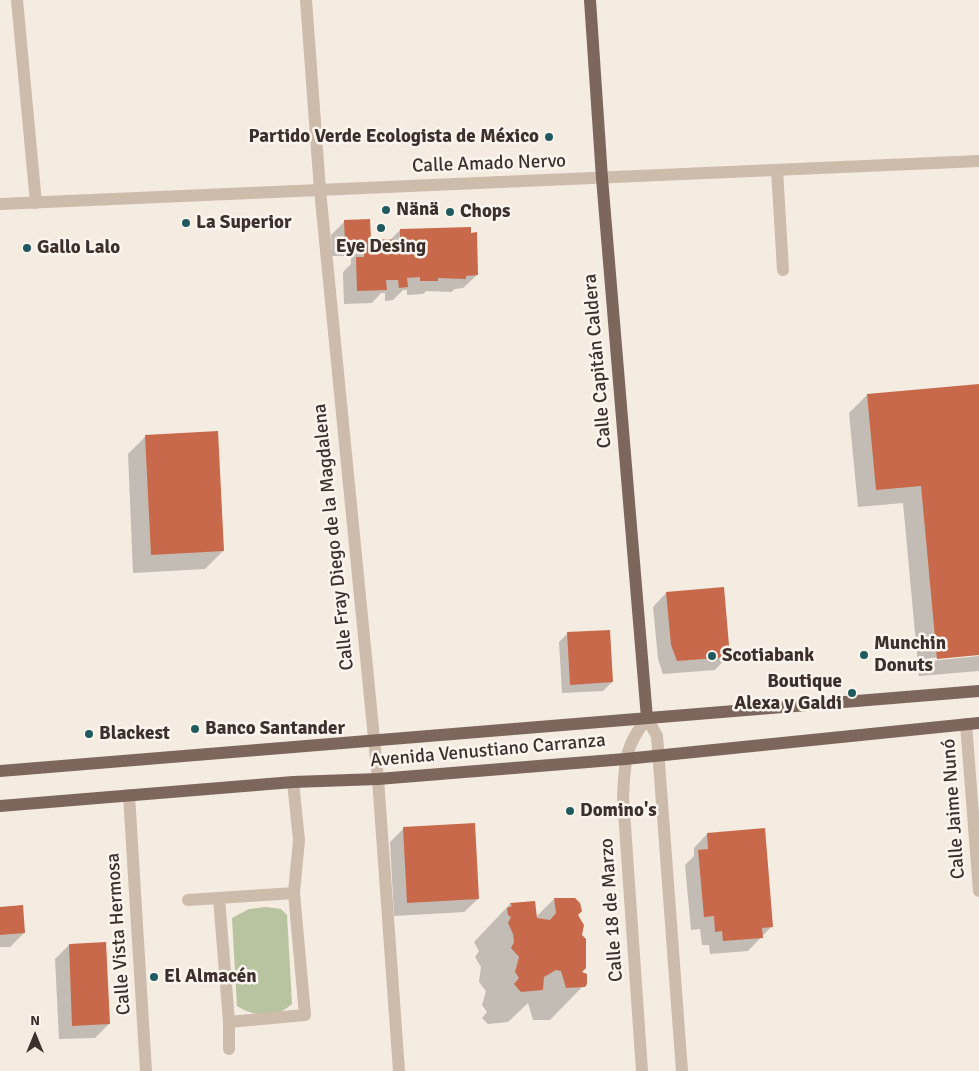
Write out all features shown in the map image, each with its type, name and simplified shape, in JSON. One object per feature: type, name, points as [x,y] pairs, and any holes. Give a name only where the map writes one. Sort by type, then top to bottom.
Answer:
[{"type":"main road","name":"Calle Capitán Caldera","points":[[590,0],[602,178],[647,718]]},
{"type":"main road","name":"Avenida Venustiano Carranza","points":[[0,771],[979,691]]},
{"type":"main road","name":"Avenida Venustiano Carranza","points":[[0,806],[293,782],[378,779],[625,759],[972,724]]},
{"type":"street","points":[[17,0],[36,203]]},
{"type":"street","name":"Calle Fray Diego de la Magdalena","points":[[306,0],[320,190],[378,779],[399,1071]]},
{"type":"street","name":"Calle Amado Nervo","points":[[0,204],[979,161]]},
{"type":"street","points":[[777,170],[783,270]]},
{"type":"street","points":[[647,718],[657,736],[659,755],[682,1071]]},
{"type":"street","name":"Calle 18 de Marzo","points":[[642,1071],[623,797],[625,759],[632,737],[647,718]]},
{"type":"street","name":"Calle Jaime Nunó","points":[[972,724],[979,891]]},
{"type":"street","points":[[230,1022],[305,1015],[294,893],[299,840],[293,782]]},
{"type":"street","name":"Calle Vista Hermosa","points":[[129,795],[146,1071]]},
{"type":"street","points":[[188,900],[294,893]]},
{"type":"street","points":[[219,898],[230,1022],[229,1049]]},
{"type":"green space","points":[[266,907],[281,909],[287,915],[292,1004],[279,1012],[265,1015],[244,1010],[237,1006],[232,918],[249,909]]},
{"type":"building","points":[[370,219],[371,239],[400,240],[400,229],[471,227],[471,233],[477,232],[478,275],[466,276],[466,279],[438,278],[438,281],[420,281],[420,277],[407,278],[408,287],[399,288],[398,280],[386,280],[387,290],[357,291],[356,257],[364,257],[364,243],[345,243],[344,220]]},
{"type":"building","points":[[979,384],[979,655],[937,659],[921,486],[876,490],[867,394]]},
{"type":"building","points":[[218,431],[224,551],[151,555],[145,435]]},
{"type":"building","points":[[724,587],[730,657],[677,661],[671,645],[666,592]]},
{"type":"building","points":[[610,630],[613,682],[570,685],[567,632]]},
{"type":"building","points":[[475,823],[479,899],[407,903],[403,827]]},
{"type":"building","points":[[765,828],[773,927],[762,928],[763,938],[723,941],[722,931],[715,932],[714,916],[704,917],[698,850],[708,849],[707,833]]},
{"type":"building","points":[[554,898],[575,898],[580,903],[582,911],[578,915],[584,925],[582,935],[586,939],[586,968],[582,972],[587,974],[587,984],[585,987],[566,988],[561,971],[556,970],[544,977],[543,990],[521,992],[514,984],[519,978],[515,972],[519,957],[511,948],[514,942],[508,923],[511,917],[508,915],[507,908],[512,906],[510,903],[535,901],[537,918],[550,920],[556,913]]},
{"type":"building","points":[[23,905],[25,933],[0,935],[0,907]]},
{"type":"building","points":[[106,942],[110,1024],[72,1026],[69,944]]},
{"type":"place","name":"Partido Verde Ecologista de México","points":[[549,137]]},
{"type":"place","name":"Nänä","points":[[386,210]]},
{"type":"place","name":"Chops","points":[[450,212]]},
{"type":"place","name":"La Superior","points":[[186,223]]},
{"type":"place","name":"Eye Desing","points":[[381,228]]},
{"type":"place","name":"Gallo Lalo","points":[[27,248]]},
{"type":"place","name":"Munchin Donuts","points":[[864,655]]},
{"type":"place","name":"Scotiabank","points":[[712,656]]},
{"type":"place","name":"Boutique Alexa y Galdi","points":[[852,693]]},
{"type":"place","name":"Banco Santander","points":[[195,729]]},
{"type":"place","name":"Blackest","points":[[89,734]]},
{"type":"place","name":"Domino's","points":[[570,811]]},
{"type":"place","name":"El Almacén","points":[[154,977]]}]
